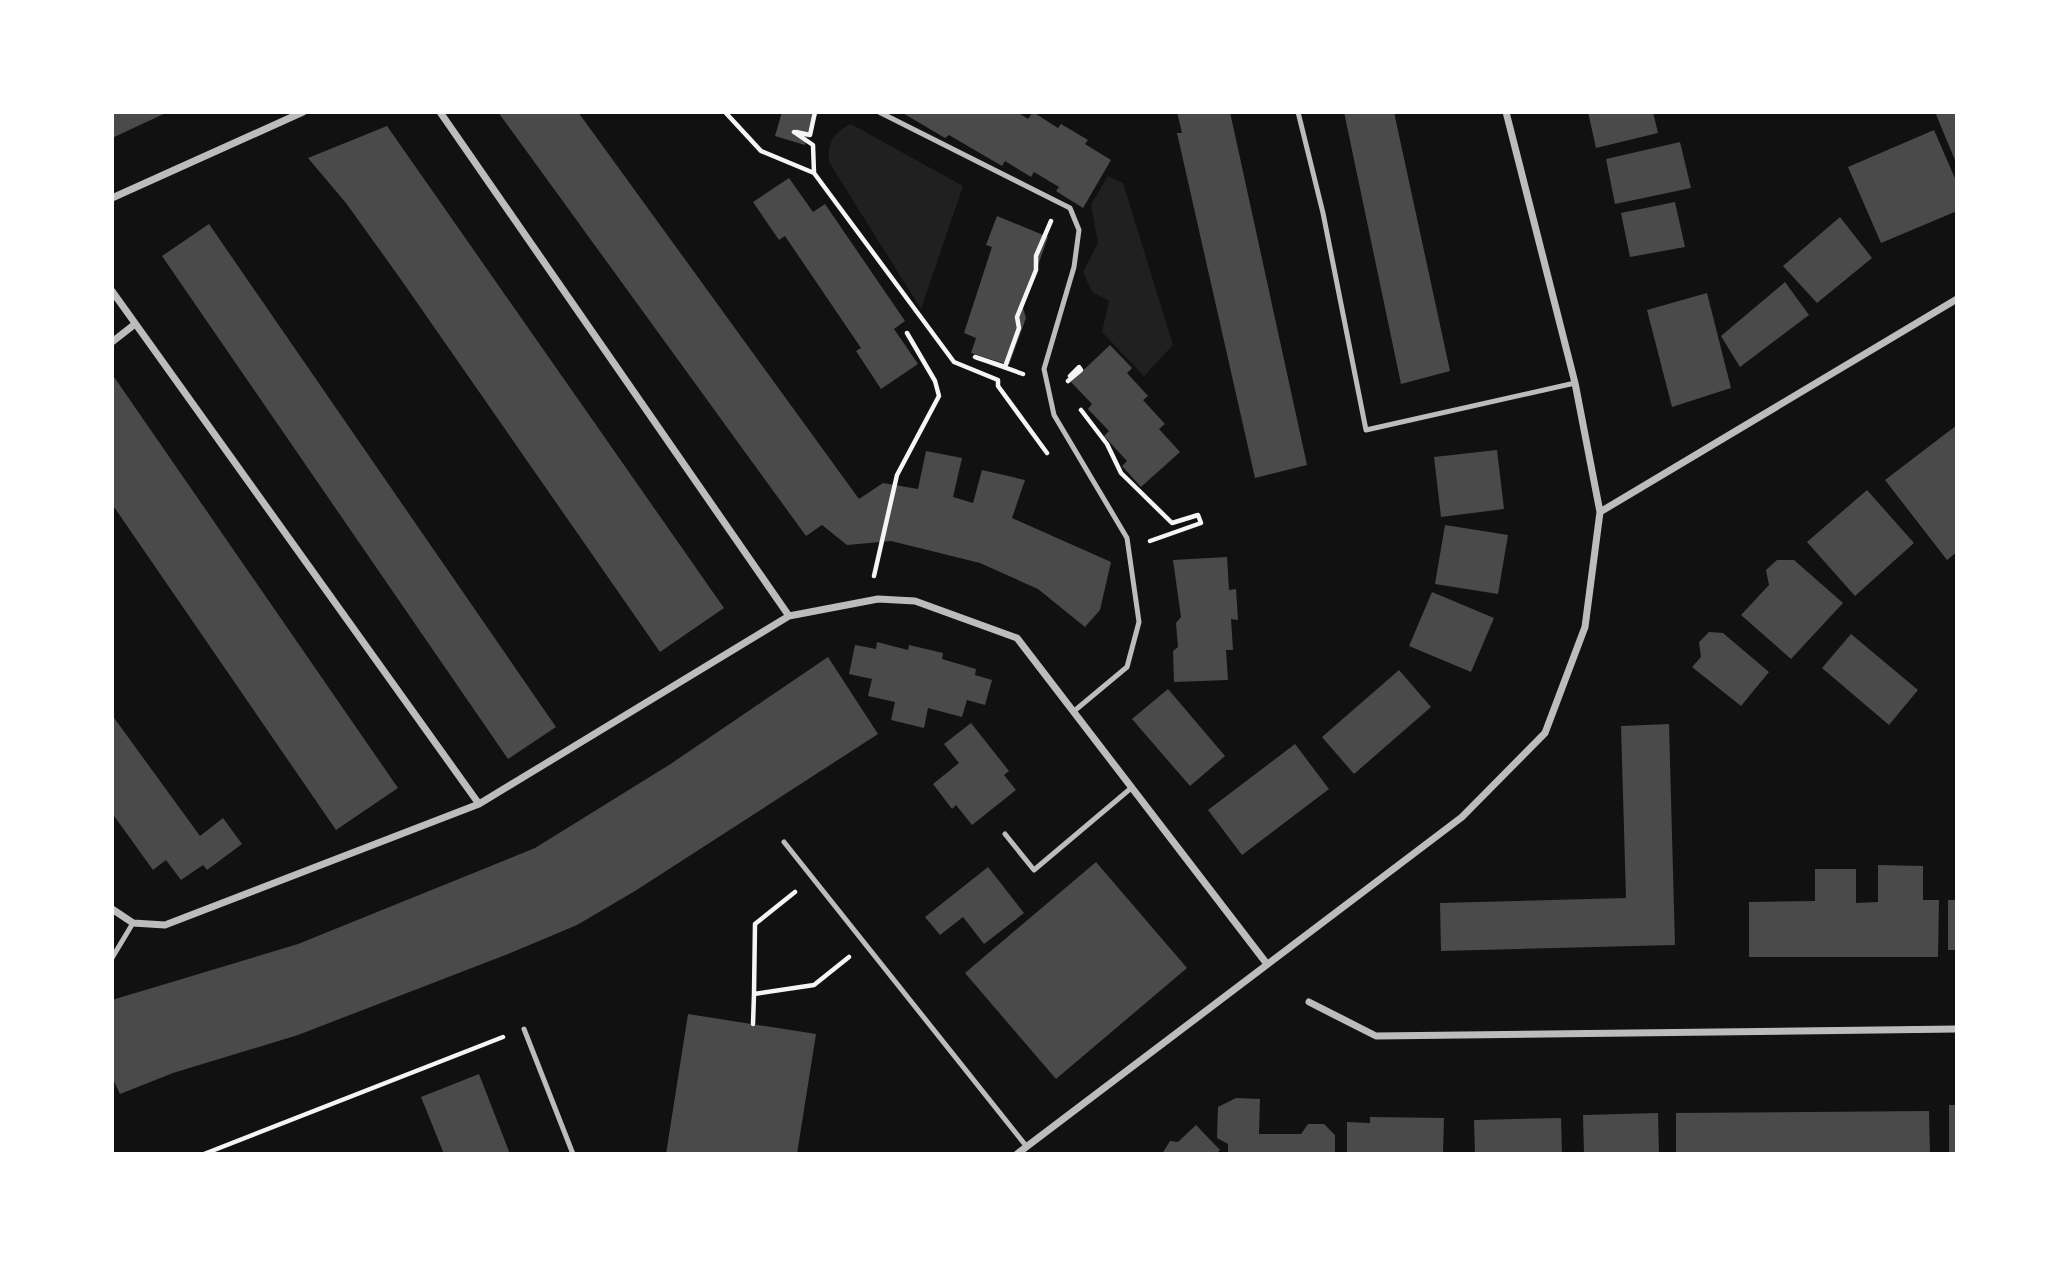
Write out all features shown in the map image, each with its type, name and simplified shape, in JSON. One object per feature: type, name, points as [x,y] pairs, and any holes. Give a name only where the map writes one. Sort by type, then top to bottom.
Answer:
[{"type":"street","points":[[112,198],[303,112]]},
{"type":"street","points":[[440,112],[789,616]]},
{"type":"street","points":[[1017,1154],[1462,817],[1545,733],[1585,627],[1600,512],[1575,383],[1506,112]]},
{"type":"street","points":[[112,291],[479,804]]},
{"type":"street","points":[[1600,512],[1957,299]]},
{"type":"street","points":[[112,342],[135,324]]},
{"type":"street","points":[[112,909],[133,922],[165,925],[479,804],[789,616],[878,599],[915,601],[1017,638],[1130,789],[1267,964]]},
{"type":"street","points":[[1309,1002],[1376,1036],[1957,1029]]},
{"type":"lane","points":[[879,112],[1069,208],[1079,230],[1074,267],[1044,369],[1054,415],[1127,538],[1139,622],[1127,667],[1073,712]]},
{"type":"lane","points":[[1298,112],[1322,213],[1366,430],[1575,383]]},
{"type":"lane","points":[[1005,834],[1034,870],[1130,789]]},
{"type":"lane","points":[[784,842],[1027,1147]]},
{"type":"lane","points":[[112,958],[133,922]]},
{"type":"lane","points":[[524,1028],[573,1154]]},
{"type":"path","points":[[725,112],[761,151],[814,173],[954,362],[998,380],[998,386],[1052,460]]},
{"type":"path","points":[[814,173],[813,145],[794,132],[810,135],[815,112]]},
{"type":"path","points":[[1003,368],[975,357],[1005,367],[1019,328],[1017,317],[1036,271],[1037,256],[1043,239]]},
{"type":"path","points":[[869,601],[897,475],[939,396],[935,381],[907,333]]},
{"type":"path","points":[[1077,405],[1107,443],[1121,473],[1172,523],[1199,515],[1201,523],[1175,534]]},
{"type":"path","points":[[753,1024],[755,925],[813,877]]},
{"type":"path","points":[[754,994],[814,985],[867,943]]},
{"type":"path","points":[[204,1154],[524,1028]]},
{"type":"shaded area","points":[[851,124],[963,186],[921,309],[829,162],[829,149],[833,138]]},
{"type":"shaded area","points":[[1108,176],[1123,183],[1173,345],[1144,376],[1102,332],[1109,301],[1092,292],[1083,272],[1098,243],[1091,205]]},
{"type":"building","points":[[112,112],[168,112],[112,138]]},
{"type":"building","points":[[498,112],[578,112],[859,499],[883,483],[918,489],[926,451],[962,458],[953,497],[973,503],[982,470],[1025,480],[1012,518],[1111,562],[1100,610],[1085,627],[1038,589],[980,563],[891,541],[847,545],[822,525],[806,536]]},
{"type":"building","points":[[782,112],[818,112],[817,116],[814,115],[805,145],[775,136]]},
{"type":"building","points":[[901,112],[1017,112],[1028,119],[1033,112],[1058,128],[1061,124],[1088,140],[1085,144],[1111,160],[1083,208],[1056,191],[1059,187],[1034,172],[1031,177],[1005,161],[1002,166],[949,135],[945,138]]},
{"type":"building","points":[[1177,112],[1230,112],[1307,465],[1255,478],[1177,133],[1182,133]]},
{"type":"building","points":[[1344,112],[1394,112],[1450,371],[1401,384]]},
{"type":"building","points":[[1588,112],[1653,112],[1658,133],[1596,148]]},
{"type":"building","points":[[1935,112],[1957,112],[1957,165]]},
{"type":"building","points":[[387,126],[724,608],[660,652],[402,281],[346,203],[308,158]]},
{"type":"building","points":[[1934,130],[1957,183],[1957,211],[1881,243],[1848,167]]},
{"type":"building","points":[[1680,142],[1691,188],[1615,204],[1606,159]]},
{"type":"building","points":[[789,178],[813,212],[825,204],[905,321],[894,329],[918,364],[881,389],[856,351],[861,348],[785,236],[779,240],[753,202]]},
{"type":"building","points":[[1675,202],[1685,247],[1630,257],[1621,213]]},
{"type":"building","points":[[997,216],[1048,237],[1023,308],[1026,318],[1009,365],[971,353],[976,338],[964,333],[992,247],[986,245]]},
{"type":"building","points":[[1840,217],[1872,258],[1817,303],[1783,266]]},
{"type":"building","points":[[209,224],[556,727],[508,759],[162,256]]},
{"type":"building","points":[[1785,282],[1809,315],[1740,367],[1721,336]]},
{"type":"building","points":[[1707,293],[1731,388],[1672,407],[1647,310]]},
{"type":"building","points":[[1110,345],[1132,368],[1127,373],[1148,396],[1143,400],[1165,424],[1159,429],[1180,452],[1141,487],[1122,466],[1127,461],[1104,436],[1109,431],[1088,409],[1092,404],[1071,382]]},
{"type":"building","points":[[112,374],[398,788],[336,830],[112,504]]},
{"type":"building","points":[[1957,425],[1957,552],[1947,560],[1885,480]]},
{"type":"building","points":[[1497,450],[1504,509],[1441,517],[1434,457]]},
{"type":"building","points":[[1867,490],[1914,543],[1855,596],[1807,542]]},
{"type":"building","points":[[1445,525],[1508,535],[1498,594],[1435,584]]},
{"type":"building","points":[[1227,557],[1229,590],[1236,589],[1238,620],[1231,619],[1233,650],[1226,650],[1228,680],[1174,682],[1173,651],[1178,647],[1176,623],[1181,617],[1173,560]]},
{"type":"building","points":[[1777,560],[1794,560],[1843,603],[1791,659],[1741,615],[1769,585],[1766,570]]},
{"type":"building","points":[[1432,592],[1494,618],[1471,672],[1409,646]]},
{"type":"building","points":[[1709,632],[1723,633],[1769,672],[1741,706],[1692,667],[1701,657],[1699,642]]},
{"type":"building","points":[[1851,634],[1918,690],[1889,725],[1822,668]]},
{"type":"building","points":[[877,642],[908,650],[909,645],[943,653],[942,659],[976,669],[975,675],[992,680],[985,705],[967,700],[962,717],[928,708],[924,728],[891,720],[895,702],[868,696],[872,679],[849,674],[855,645],[876,649]]},
{"type":"building","points":[[828,657],[878,734],[635,891],[577,925],[508,954],[298,1035],[173,1073],[120,1094],[112,1077],[112,1000],[298,944],[535,848],[669,765]]},
{"type":"building","points":[[1399,670],[1431,707],[1354,774],[1322,737]]},
{"type":"building","points":[[1168,689],[1225,756],[1190,786],[1132,719]]},
{"type":"building","points":[[112,715],[200,836],[223,818],[242,844],[207,870],[203,865],[181,880],[166,860],[153,870],[112,813]]},
{"type":"building","points":[[971,723],[1009,771],[1004,775],[1016,790],[972,825],[956,805],[952,809],[933,784],[959,763],[944,744]]},
{"type":"building","points":[[1669,724],[1675,945],[1441,951],[1440,903],[1626,898],[1621,726]]},
{"type":"building","points":[[1295,744],[1329,789],[1242,855],[1208,810]]},
{"type":"building","points":[[1096,862],[1187,968],[1056,1079],[965,973]]},
{"type":"building","points":[[1878,865],[1923,866],[1923,900],[1939,900],[1938,957],[1749,957],[1749,902],[1815,901],[1815,869],[1856,869],[1856,903],[1878,902]]},
{"type":"building","points":[[988,867],[1024,913],[984,944],[963,917],[940,935],[925,917]]},
{"type":"building","points":[[1948,900],[1957,900],[1957,950],[1948,950]]},
{"type":"building","points":[[688,1014],[816,1034],[797,1154],[666,1154]]},
{"type":"building","points":[[479,1074],[510,1154],[444,1154],[421,1097]]},
{"type":"building","points":[[1236,1098],[1260,1099],[1259,1134],[1301,1134],[1308,1124],[1324,1124],[1335,1135],[1335,1154],[1228,1154],[1228,1144],[1217,1138],[1218,1107]]},
{"type":"building","points":[[1949,1105],[1957,1105],[1957,1154],[1949,1154]]},
{"type":"building","points":[[1929,1111],[1930,1154],[1676,1154],[1676,1113]]},
{"type":"building","points":[[1658,1113],[1659,1154],[1584,1154],[1583,1115]]},
{"type":"building","points":[[1370,1117],[1444,1118],[1443,1154],[1347,1154],[1347,1122],[1370,1123]]},
{"type":"building","points":[[1561,1118],[1562,1154],[1475,1154],[1474,1120]]},
{"type":"building","points":[[1196,1125],[1220,1150],[1216,1154],[1162,1154],[1170,1141],[1178,1142]]}]
